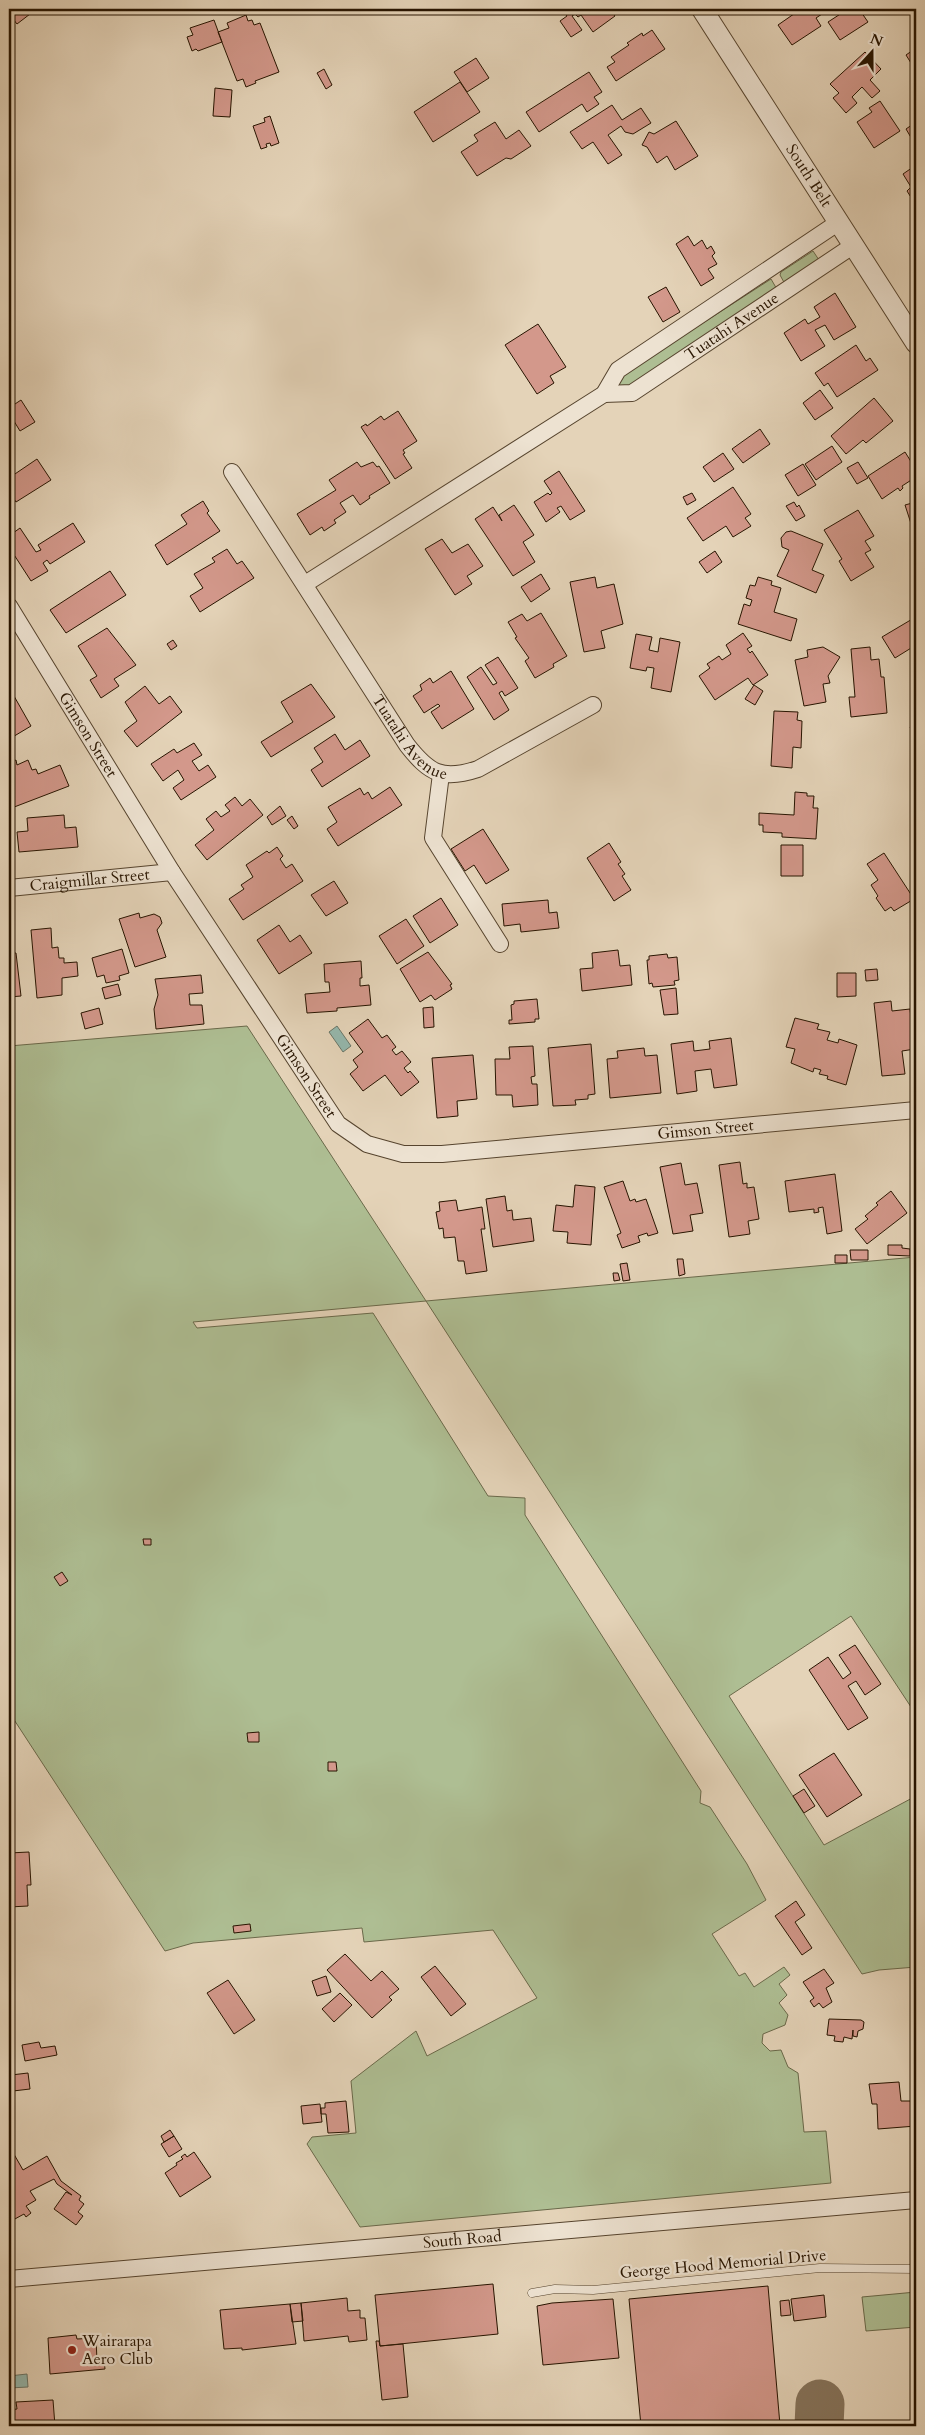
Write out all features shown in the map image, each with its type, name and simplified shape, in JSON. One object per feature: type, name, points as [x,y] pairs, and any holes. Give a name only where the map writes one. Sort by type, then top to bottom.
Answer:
[{"type":"street","name":"South Belt","points":[[702,9],[916,343]]},
{"type":"street","name":"Tuatahi Avenue","points":[[305,584],[604,394],[618,370],[839,222]]},
{"type":"street","name":"Tuatahi Avenue","points":[[604,394],[632,393],[854,245]]},
{"type":"street","name":"Tuatahi Avenue","points":[[232,472],[407,745],[423,765],[441,774],[461,775],[478,769],[593,705]]},
{"type":"street","name":"Gimson Street","points":[[9,606],[172,872],[338,1124],[367,1144],[403,1154],[442,1154],[916,1110]]},
{"type":"street","points":[[441,774],[433,838],[500,944]]},
{"type":"street","name":"Craigmillar Street","points":[[9,888],[172,872]]},
{"type":"street","name":"South Road","points":[[9,2279],[916,2200]]},
{"type":"lane","name":"George Hood Memorial Drive","points":[[532,2293],[555,2289],[593,2290],[820,2268],[916,2269]]},
{"type":"green space","points":[[813,251],[821,263],[786,286],[780,275],[781,272]]},
{"type":"green space","points":[[771,279],[778,291],[626,389],[619,389],[616,380],[619,377]]},
{"type":"green space","points":[[247,1026],[426,1301],[193,1322],[197,1328],[373,1313],[488,1496],[525,1498],[525,1515],[701,1791],[700,1803],[710,1807],[747,1864],[766,1900],[712,1934],[739,1976],[745,1973],[754,1987],[784,1967],[790,1975],[779,1984],[787,1995],[779,2003],[788,2015],[785,2025],[763,2034],[762,2043],[770,2051],[781,2050],[788,2067],[798,2073],[804,2132],[826,2131],[831,2183],[360,2227],[307,2144],[312,2137],[356,2133],[351,2081],[416,2031],[427,2056],[537,1998],[493,1930],[364,1942],[362,1928],[193,1943],[165,1951],[9,1712],[9,1046]]},
{"type":"green space","points":[[916,1257],[916,1710],[913,1710],[851,1616],[729,1696],[824,1845],[916,1796],[916,1967],[879,1970],[862,1974],[426,1301]]},
{"type":"green space","points":[[916,2292],[916,2327],[866,2331],[862,2297]]},
{"type":"water","points":[[337,1026],[351,1046],[343,1052],[329,1032]]},
{"type":"water","points":[[27,2374],[28,2387],[9,2388],[9,2376]]},
{"type":"building","points":[[9,9],[26,9],[30,14],[17,24],[9,14]]},
{"type":"building","points":[[562,9],[610,9],[615,16],[593,32],[581,15],[578,17],[575,14],[572,16],[582,30],[571,37],[560,21],[567,16]]},
{"type":"building","points":[[801,9],[824,9],[825,12],[816,18],[821,26],[792,45],[778,25]]},
{"type":"building","points":[[848,9],[859,9],[868,22],[840,40],[828,22]]},
{"type":"building","points":[[246,15],[248,21],[252,20],[254,25],[260,23],[279,72],[255,81],[256,83],[246,87],[243,79],[237,81],[218,32],[229,28],[227,23]]},
{"type":"building","points":[[214,20],[222,42],[198,51],[196,49],[192,51],[187,37],[193,35],[190,28]]},
{"type":"building","points":[[652,30],[665,49],[616,81],[607,67],[615,62],[611,57],[629,45],[627,43],[642,33],[643,36]]},
{"type":"building","points":[[916,48],[916,71],[906,55]]},
{"type":"building","points":[[865,52],[881,69],[870,80],[880,91],[872,98],[862,87],[852,97],[857,103],[846,113],[833,98],[839,93],[830,84]]},
{"type":"building","points":[[476,58],[489,78],[467,92],[454,72]]},
{"type":"building","points":[[324,69],[332,85],[326,89],[317,73]]},
{"type":"building","points":[[589,72],[602,92],[594,97],[599,104],[587,112],[582,104],[539,132],[526,112]]},
{"type":"building","points":[[460,82],[480,112],[433,142],[414,112]]},
{"type":"building","points":[[215,88],[232,90],[230,117],[213,116]]},
{"type":"building","points":[[880,101],[900,131],[874,148],[857,122],[872,112],[869,108]]},
{"type":"building","points":[[612,105],[622,120],[641,108],[651,123],[633,134],[625,132],[621,126],[608,135],[622,155],[608,164],[593,142],[582,149],[570,132]]},
{"type":"building","points":[[270,116],[279,143],[271,146],[270,143],[266,144],[267,147],[261,149],[253,126],[265,122],[264,118]]},
{"type":"building","points":[[676,121],[698,156],[675,170],[667,156],[657,163],[647,147],[642,145],[649,132],[654,134]]},
{"type":"building","points":[[495,122],[506,139],[519,130],[531,146],[511,159],[506,158],[477,176],[461,152],[478,141],[474,135]]},
{"type":"building","points":[[916,122],[916,146],[906,129]]},
{"type":"building","points":[[916,165],[916,200],[914,202],[907,191],[911,187],[903,174]]},
{"type":"building","points":[[688,236],[694,246],[702,240],[707,249],[711,246],[715,253],[712,256],[717,264],[708,269],[714,278],[701,286],[676,244]]},
{"type":"building","points":[[666,287],[680,312],[663,322],[648,297]]},
{"type":"building","points":[[835,293],[856,327],[834,340],[825,325],[815,330],[825,346],[801,361],[784,333],[805,319],[808,324],[820,317],[814,307]]},
{"type":"building","points":[[538,324],[566,367],[550,376],[554,383],[537,394],[505,345]]},
{"type":"building","points":[[856,345],[866,361],[870,358],[878,370],[837,397],[828,383],[824,386],[815,373]]},
{"type":"building","points":[[820,390],[833,408],[815,420],[803,403]]},
{"type":"building","points":[[874,398],[893,421],[866,443],[863,440],[846,454],[831,436]]},
{"type":"building","points":[[21,400],[35,422],[20,431],[9,413],[9,408]]},
{"type":"building","points":[[398,411],[417,441],[403,450],[405,453],[403,454],[412,468],[395,479],[361,427],[366,424],[367,426],[381,416],[384,420]]},
{"type":"building","points":[[760,429],[770,444],[743,463],[732,449]]},
{"type":"building","points":[[832,446],[842,462],[816,480],[805,464]]},
{"type":"building","points":[[905,452],[915,468],[911,470],[916,477],[902,486],[903,488],[900,491],[898,488],[882,499],[868,476]]},
{"type":"building","points":[[723,453],[734,469],[714,482],[703,467]]},
{"type":"building","points":[[37,459],[51,480],[16,502],[9,491],[9,478]]},
{"type":"building","points":[[357,462],[361,467],[373,462],[377,467],[379,466],[390,483],[369,496],[370,498],[360,505],[353,495],[340,503],[346,512],[334,520],[336,523],[324,531],[322,527],[310,535],[297,514],[336,490],[329,480]]},
{"type":"building","points":[[858,462],[868,478],[857,484],[847,468]]},
{"type":"building","points":[[803,464],[816,485],[798,496],[785,475]]},
{"type":"building","points":[[559,471],[585,511],[570,520],[561,506],[557,508],[560,512],[546,522],[534,502],[548,493],[550,495],[552,493],[544,481]]},
{"type":"building","points":[[733,487],[751,514],[745,518],[751,526],[733,537],[726,526],[703,541],[687,518]]},
{"type":"building","points":[[692,493],[696,500],[687,505],[683,497]]},
{"type":"building","points":[[203,501],[209,511],[207,513],[220,531],[167,565],[155,545],[187,524],[181,515]]},
{"type":"building","points":[[794,502],[797,507],[799,505],[805,516],[796,521],[786,506]]},
{"type":"building","points":[[916,502],[916,539],[905,505]]},
{"type":"building","points":[[514,505],[534,535],[523,542],[535,562],[513,576],[475,519],[493,507],[502,521],[499,515]]},
{"type":"building","points":[[858,510],[874,536],[865,541],[871,550],[865,553],[874,567],[851,581],[839,561],[842,559],[824,530]]},
{"type":"building","points":[[73,523],[85,542],[50,564],[47,560],[43,563],[48,571],[31,581],[9,547],[9,536],[20,528],[36,552],[41,550],[38,545]]},
{"type":"building","points":[[791,531],[823,544],[812,570],[824,575],[816,593],[777,576],[789,550],[782,547],[781,538],[786,532]]},
{"type":"building","points":[[442,539],[452,553],[468,544],[483,566],[467,576],[472,584],[455,595],[425,549]]},
{"type":"building","points":[[227,549],[237,564],[242,561],[254,578],[200,612],[190,596],[203,588],[194,574],[215,562],[212,558]]},
{"type":"building","points":[[715,551],[722,562],[707,573],[699,562]]},
{"type":"building","points":[[110,571],[126,595],[66,633],[50,610]]},
{"type":"building","points":[[541,574],[550,589],[531,602],[521,587]]},
{"type":"building","points":[[595,577],[597,588],[614,584],[623,624],[601,631],[605,648],[584,652],[570,582]]},
{"type":"building","points":[[758,577],[772,581],[771,585],[781,588],[774,612],[797,619],[791,641],[738,624],[744,604],[750,606],[752,600],[746,598],[750,585],[755,586]]},
{"type":"building","points":[[541,613],[567,656],[553,664],[554,667],[535,678],[525,661],[529,658],[515,638],[517,637],[508,622],[522,614],[527,621]]},
{"type":"building","points":[[914,618],[916,621],[916,645],[895,658],[882,637]]},
{"type":"building","points":[[107,628],[136,665],[114,679],[119,686],[101,698],[90,680],[97,676],[78,646]]},
{"type":"building","points":[[743,633],[752,646],[747,649],[750,653],[752,651],[768,675],[753,685],[748,678],[715,700],[699,676],[710,668],[707,664],[719,656],[722,660],[731,654],[726,645]]},
{"type":"building","points":[[636,634],[652,637],[649,650],[658,652],[660,638],[680,642],[671,692],[651,688],[654,668],[647,667],[646,671],[630,668]]},
{"type":"building","points":[[173,640],[177,646],[171,650],[167,644]]},
{"type":"building","points":[[823,647],[840,657],[828,676],[830,683],[823,684],[826,702],[804,706],[795,660],[808,657],[807,650]]},
{"type":"building","points":[[870,647],[871,660],[879,659],[881,677],[884,677],[887,713],[851,717],[849,697],[855,697],[851,649]]},
{"type":"building","points":[[498,657],[518,688],[505,696],[502,691],[499,693],[509,710],[494,720],[467,677],[481,667],[493,685],[497,683],[485,665]]},
{"type":"building","points":[[451,671],[474,709],[442,729],[431,712],[440,706],[438,704],[424,713],[413,696],[422,690],[420,685],[430,678],[433,683]]},
{"type":"building","points":[[311,684],[335,717],[271,757],[261,742],[293,722],[281,702]]},
{"type":"building","points":[[754,685],[763,691],[755,705],[745,699]]},
{"type":"building","points":[[145,686],[159,704],[170,696],[182,712],[137,747],[124,731],[137,721],[125,702]]},
{"type":"building","points":[[10,689],[31,726],[11,738],[9,735]]},
{"type":"building","points":[[774,711],[798,712],[797,720],[802,721],[801,748],[793,747],[792,768],[771,766]]},
{"type":"building","points":[[916,723],[916,737],[910,727]]},
{"type":"building","points":[[335,734],[345,750],[360,740],[370,756],[322,787],[311,770],[323,762],[314,748]]},
{"type":"building","points":[[194,743],[202,755],[192,761],[199,771],[208,765],[216,777],[181,800],[173,788],[184,780],[178,770],[163,781],[151,764],[174,749],[177,753]]},
{"type":"building","points":[[16,760],[17,765],[28,760],[32,770],[36,769],[38,774],[60,765],[69,786],[9,809],[9,763]]},
{"type":"building","points":[[390,787],[402,805],[338,846],[327,829],[337,822],[328,807],[360,788],[364,795],[368,792],[372,799]]},
{"type":"building","points":[[795,792],[814,796],[813,808],[818,808],[816,839],[782,837],[782,833],[763,832],[763,825],[759,825],[759,813],[794,815]]},
{"type":"building","points":[[235,797],[242,806],[250,799],[263,815],[207,860],[195,845],[214,830],[206,819],[216,811],[221,817],[230,811],[225,805]]},
{"type":"building","points":[[280,806],[286,816],[272,825],[267,817]]},
{"type":"building","points":[[64,815],[65,828],[76,827],[78,847],[19,852],[17,832],[28,831],[27,818]]},
{"type":"building","points":[[292,816],[298,826],[294,829],[287,820]]},
{"type":"building","points":[[483,829],[509,870],[486,884],[474,865],[465,871],[451,849]]},
{"type":"building","points":[[609,843],[621,862],[618,864],[625,874],[622,876],[631,890],[614,901],[587,858]]},
{"type":"building","points":[[781,845],[803,845],[803,876],[781,876]]},
{"type":"building","points":[[277,847],[283,856],[280,859],[286,868],[292,864],[303,881],[243,920],[229,899],[244,889],[241,885],[253,877],[246,865],[267,851],[269,853]]},
{"type":"building","points":[[884,853],[914,899],[894,911],[891,907],[885,911],[876,898],[878,896],[871,885],[878,880],[867,864]]},
{"type":"building","points":[[334,881],[348,903],[326,916],[311,895]]},
{"type":"building","points":[[441,898],[458,925],[430,943],[413,916]]},
{"type":"building","points":[[548,900],[549,913],[557,912],[559,928],[521,932],[520,924],[504,926],[502,904]]},
{"type":"building","points":[[139,913],[140,918],[154,914],[160,917],[162,923],[157,930],[166,957],[135,967],[119,919]]},
{"type":"building","points":[[406,919],[424,946],[397,964],[379,936]]},
{"type":"building","points":[[279,925],[290,942],[300,935],[312,953],[279,974],[257,940]]},
{"type":"building","points":[[51,928],[52,948],[58,947],[59,958],[64,958],[64,963],[77,962],[78,976],[62,978],[62,995],[37,998],[31,930]]},
{"type":"building","points":[[122,949],[129,973],[119,976],[120,980],[106,983],[104,975],[97,977],[92,958]]},
{"type":"building","points":[[618,950],[620,966],[630,965],[632,985],[582,991],[580,969],[593,968],[592,953]]},
{"type":"building","points":[[428,952],[452,984],[450,985],[452,989],[435,1000],[431,995],[420,1002],[400,969]]},
{"type":"building","points":[[9,953],[16,953],[21,996],[9,997]]},
{"type":"building","points":[[667,954],[668,958],[677,957],[679,980],[674,981],[675,985],[653,987],[652,983],[649,984],[647,960],[649,960],[649,956]]},
{"type":"building","points":[[361,961],[362,978],[360,978],[360,986],[369,985],[371,1005],[337,1008],[337,1011],[307,1013],[305,994],[330,992],[329,982],[325,982],[324,964]]},
{"type":"building","points":[[877,969],[878,980],[866,981],[865,970]]},
{"type":"building","points":[[837,973],[856,973],[856,996],[837,997]]},
{"type":"building","points":[[201,975],[203,993],[189,994],[190,1005],[202,1005],[204,1024],[156,1029],[154,1009],[158,995],[155,979]]},
{"type":"building","points":[[118,984],[121,995],[105,999],[102,988]]},
{"type":"building","points":[[676,988],[678,1014],[664,1015],[660,990]]},
{"type":"building","points":[[537,999],[539,1019],[535,1019],[535,1022],[509,1024],[509,1020],[512,1020],[511,1005],[514,1004],[514,1001]]},
{"type":"building","points":[[891,1001],[892,1011],[910,1009],[915,1049],[902,1051],[905,1074],[882,1076],[874,1003]]},
{"type":"building","points":[[433,1007],[434,1027],[424,1028],[423,1008]]},
{"type":"building","points":[[99,1008],[103,1024],[85,1029],[81,1013]]},
{"type":"building","points":[[795,1018],[819,1024],[817,1029],[830,1032],[827,1040],[838,1043],[839,1039],[857,1045],[846,1085],[827,1079],[828,1076],[819,1074],[821,1070],[814,1068],[813,1072],[791,1063],[795,1049],[786,1047]]},
{"type":"building","points":[[368,1019],[382,1038],[387,1035],[396,1047],[392,1050],[396,1055],[402,1051],[411,1062],[404,1068],[408,1073],[410,1071],[419,1082],[401,1096],[385,1075],[363,1091],[350,1074],[358,1067],[353,1060],[363,1052],[349,1033]]},
{"type":"building","points":[[731,1038],[737,1085],[714,1088],[711,1069],[695,1071],[697,1091],[677,1094],[671,1044],[693,1041],[694,1051],[710,1049],[709,1041]]},
{"type":"building","points":[[591,1044],[595,1094],[588,1095],[588,1099],[575,1100],[576,1105],[553,1106],[548,1048]]},
{"type":"building","points":[[533,1046],[535,1076],[531,1077],[532,1084],[537,1084],[538,1105],[513,1107],[512,1095],[496,1095],[495,1059],[510,1059],[509,1047]]},
{"type":"building","points":[[644,1048],[645,1056],[657,1055],[661,1093],[610,1098],[607,1059],[618,1058],[617,1051]]},
{"type":"building","points":[[473,1055],[477,1099],[457,1101],[458,1116],[437,1118],[432,1058]]},
{"type":"building","points":[[740,1162],[743,1184],[747,1183],[747,1188],[754,1187],[759,1219],[748,1221],[750,1234],[729,1237],[719,1165]]},
{"type":"building","points":[[681,1163],[685,1185],[697,1183],[703,1213],[690,1215],[693,1231],[673,1234],[660,1167]]},
{"type":"building","points":[[835,1174],[842,1231],[827,1234],[823,1207],[818,1208],[819,1212],[814,1213],[814,1209],[789,1212],[785,1181]]},
{"type":"building","points":[[623,1181],[630,1201],[635,1199],[636,1202],[646,1199],[658,1233],[648,1236],[647,1233],[638,1236],[640,1242],[622,1248],[617,1235],[621,1233],[604,1187]]},
{"type":"building","points":[[575,1185],[595,1187],[591,1245],[567,1243],[568,1232],[553,1231],[556,1205],[573,1207]]},
{"type":"building","points":[[891,1191],[907,1213],[867,1244],[855,1229],[868,1219],[865,1216],[878,1205],[876,1203]]},
{"type":"building","points":[[505,1196],[507,1211],[512,1210],[513,1220],[531,1218],[534,1241],[493,1247],[486,1199]]},
{"type":"building","points":[[456,1200],[458,1211],[482,1207],[485,1229],[481,1229],[487,1271],[466,1274],[464,1261],[458,1261],[455,1237],[444,1238],[443,1228],[439,1229],[436,1212],[440,1211],[439,1202]]},
{"type":"building","points":[[888,1245],[902,1245],[902,1248],[910,1249],[910,1256],[888,1255]]},
{"type":"building","points":[[850,1250],[868,1250],[868,1260],[851,1260]]},
{"type":"building","points":[[835,1255],[847,1255],[847,1263],[835,1263]]},
{"type":"building","points":[[677,1259],[683,1259],[685,1274],[679,1276]]},
{"type":"building","points":[[627,1263],[630,1280],[623,1281],[620,1264]]},
{"type":"building","points":[[613,1273],[618,1273],[620,1280],[614,1281]]},
{"type":"building","points":[[143,1539],[151,1539],[151,1545],[144,1545]]},
{"type":"building","points":[[62,1572],[68,1581],[60,1586],[54,1577]]},
{"type":"building","points":[[855,1645],[881,1684],[865,1695],[856,1681],[848,1686],[868,1718],[848,1730],[809,1670],[828,1657],[843,1679],[851,1673],[839,1655]]},
{"type":"building","points":[[259,1732],[259,1742],[248,1742],[247,1733]]},
{"type":"building","points":[[834,1753],[862,1795],[827,1817],[799,1775]]},
{"type":"building","points":[[328,1762],[336,1762],[337,1771],[328,1771]]},
{"type":"building","points":[[804,1789],[815,1806],[804,1813],[793,1796]]},
{"type":"building","points":[[29,1852],[31,1885],[27,1885],[28,1906],[9,1907],[9,1853]]},
{"type":"building","points":[[796,1901],[805,1915],[795,1922],[812,1948],[802,1955],[775,1916]]},
{"type":"building","points":[[250,1924],[251,1931],[234,1933],[233,1926]]},
{"type":"building","points":[[345,1954],[371,1981],[382,1971],[399,1989],[389,1997],[392,2000],[372,2018],[327,1970]]},
{"type":"building","points":[[435,1966],[466,2004],[451,2016],[421,1977]]},
{"type":"building","points":[[824,1969],[834,1983],[826,1988],[832,2002],[823,2008],[819,2003],[814,2007],[810,2001],[814,1998],[803,1982]]},
{"type":"building","points":[[326,1976],[331,1992],[317,1996],[312,1981]]},
{"type":"building","points":[[228,1980],[255,2020],[234,2034],[207,1993]]},
{"type":"building","points":[[340,1993],[352,2005],[334,2022],[322,2009]]},
{"type":"building","points":[[829,2019],[861,2020],[864,2022],[863,2029],[858,2031],[857,2037],[853,2036],[853,2030],[852,2039],[844,2037],[843,2042],[834,2041],[835,2036],[827,2035]]},
{"type":"building","points":[[39,2042],[41,2048],[55,2046],[57,2055],[25,2061],[22,2045]]},
{"type":"building","points":[[28,2073],[30,2089],[13,2091],[11,2075]]},
{"type":"building","points":[[899,2082],[901,2101],[911,2101],[916,2126],[878,2129],[877,2104],[872,2104],[869,2084]]},
{"type":"building","points":[[346,2101],[349,2132],[328,2133],[326,2114],[321,2114],[321,2108],[325,2108],[325,2103]]},
{"type":"building","points":[[320,2104],[322,2122],[303,2124],[301,2106]]},
{"type":"building","points":[[170,2130],[174,2136],[164,2142],[161,2136]]},
{"type":"building","points":[[174,2136],[182,2149],[169,2157],[161,2144]]},
{"type":"building","points":[[11,2149],[23,2170],[47,2156],[61,2181],[81,2196],[79,2200],[84,2204],[78,2212],[83,2216],[76,2225],[54,2209],[66,2192],[72,2195],[57,2184],[54,2179],[30,2191],[36,2200],[26,2206],[31,2213],[26,2217],[24,2214],[13,2220],[9,2213],[9,2150]]},
{"type":"building","points":[[194,2152],[211,2177],[180,2197],[165,2173],[177,2165],[176,2163],[183,2159],[181,2157],[185,2154],[187,2157]]},
{"type":"building","points":[[493,2284],[498,2334],[380,2346],[375,2295]]},
{"type":"building","points":[[768,2286],[780,2425],[641,2426],[629,2299]]},
{"type":"building","points":[[824,2295],[826,2317],[794,2321],[791,2299]]},
{"type":"building","points":[[347,2298],[348,2311],[360,2310],[360,2318],[365,2318],[367,2340],[349,2342],[348,2336],[304,2341],[301,2303]]},
{"type":"building","points":[[613,2299],[619,2358],[543,2365],[537,2306],[552,2303]]},
{"type":"building","points":[[789,2300],[791,2315],[781,2316],[780,2301]]},
{"type":"building","points":[[301,2303],[303,2321],[292,2322],[290,2304]]},
{"type":"building","points":[[290,2304],[296,2344],[242,2350],[242,2348],[224,2349],[220,2310]]},
{"type":"building","name":"Wairarapa Aero Club","points":[[76,2335],[77,2339],[96,2338],[97,2361],[104,2360],[105,2369],[50,2374],[48,2338]]},
{"type":"building","points":[[376,2341],[379,2341],[380,2346],[403,2344],[408,2397],[382,2400]]},
{"type":"building","points":[[53,2400],[55,2426],[9,2426],[9,2410],[17,2409],[16,2402]]},
{"type":"taxiway","points":[[819,2426],[820,2404]]},
{"type":"place","name":"Wairarapa Aero Club","points":[[72,2350]]}]
